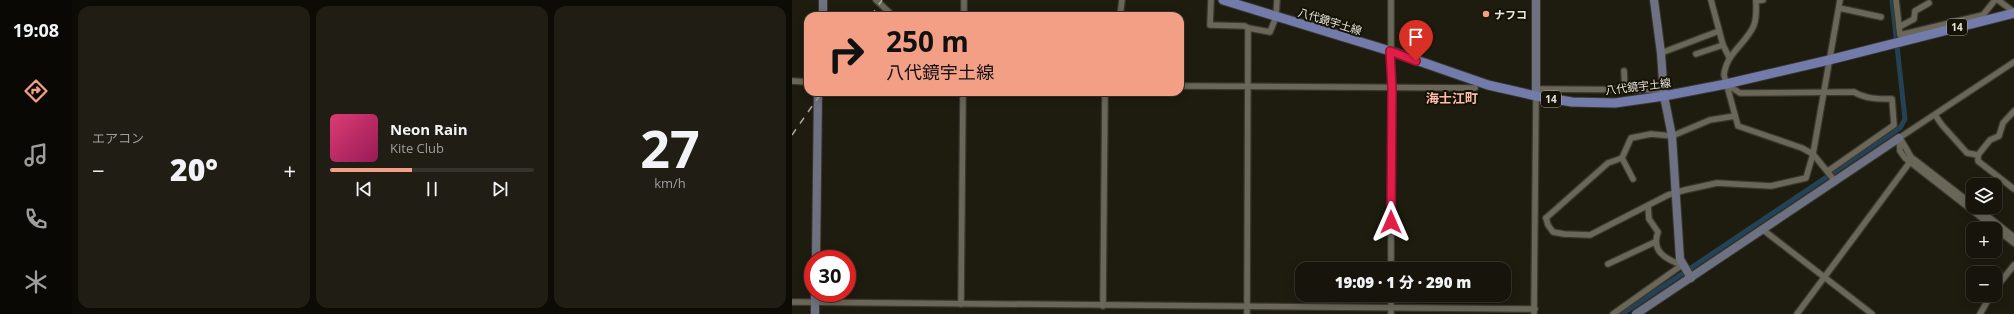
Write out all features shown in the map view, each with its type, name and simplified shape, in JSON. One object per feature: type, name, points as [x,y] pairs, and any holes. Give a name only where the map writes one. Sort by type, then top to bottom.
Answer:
[{"type":"main road","name":"八代鏡宇土線","points":[[1223,0],[1390,51],[1488,85],[1536,93],[1572,102],[1615,103],[1664,93],[1726,84],[1900,42],[1978,19],[2014,12]]},
{"type":"street","points":[[822,0],[823,12]]},
{"type":"street","points":[[876,0],[889,12]]},
{"type":"street","points":[[964,0],[964,12]]},
{"type":"street","points":[[1120,12],[1122,0]]},
{"type":"street","points":[[1210,0],[1210,25],[1244,26],[1270,32],[1276,17],[1277,0]]},
{"type":"street","points":[[1391,0],[1391,262]]},
{"type":"street","points":[[814,314],[815,302],[1103,306],[1247,306],[1391,311],[1534,312],[1536,0]]},
{"type":"street","points":[[1654,0],[1661,53],[1664,93],[1672,136],[1682,265],[1691,278]]},
{"type":"street","points":[[1712,0],[1723,45],[1729,57]]},
{"type":"street","points":[[1764,2],[1756,0],[1754,26],[1729,57],[1724,67],[1726,84],[1738,126],[1802,148],[1813,154],[1835,181]]},
{"type":"street","points":[[1546,218],[1548,226],[1553,232],[1564,234],[1590,234],[1648,206],[1668,194],[1717,183],[1764,186],[1790,183],[1806,178],[1813,154],[1825,92],[1829,60],[1840,0]]},
{"type":"street","points":[[1896,0],[1900,35],[1978,19],[2000,0],[2014,12]]},
{"type":"street","points":[[1899,27],[1914,20],[1916,11],[1929,3]]},
{"type":"street","points":[[1839,8],[1881,17]]},
{"type":"street","points":[[1247,314],[1248,28]]},
{"type":"street","points":[[1661,53],[1719,31]]},
{"type":"street","points":[[1696,54],[1723,45]]},
{"type":"street","points":[[1636,314],[2014,62]]},
{"type":"street","points":[[1624,71],[1625,90]]},
{"type":"street","points":[[1458,89],[1463,76]]},
{"type":"street","points":[[792,81],[804,82]]},
{"type":"street","points":[[1726,84],[1740,93],[1854,92],[1869,98],[1892,99],[1894,125],[1828,171]]},
{"type":"street","points":[[1184,86],[1475,88]]},
{"type":"street","points":[[1536,93],[1625,90],[1664,93]]},
{"type":"street","points":[[816,250],[818,96]]},
{"type":"street","points":[[961,304],[963,96]]},
{"type":"street","points":[[1103,306],[1105,96]]},
{"type":"street","points":[[2014,111],[2003,123],[1999,136],[1990,140],[1978,155],[1978,160],[2014,189]]},
{"type":"street","points":[[1935,115],[1967,153],[1978,155]]},
{"type":"street","points":[[1546,218],[1608,163],[1622,158],[1631,138],[1651,134],[1672,136],[1710,120],[1735,116]]},
{"type":"street","points":[[1899,138],[1900,151],[1910,162],[1951,191],[2014,243]]},
{"type":"street","points":[[1899,138],[1911,157],[1938,181]]},
{"type":"street","points":[[1622,158],[1633,179]]},
{"type":"street","points":[[1797,314],[1910,162]]},
{"type":"street","points":[[1951,191],[1966,201]]},
{"type":"street","points":[[1648,206],[1649,219],[1658,232],[1655,242],[1658,251],[1674,262],[1682,265]]},
{"type":"street","points":[[1535,214],[1546,218]]},
{"type":"street","points":[[1985,214],[2014,237]]},
{"type":"street","points":[[1762,230],[1872,314]]},
{"type":"street","points":[[1608,264],[1655,242]]},
{"type":"street","points":[[1613,314],[1682,265]]},
{"type":"street","points":[[2002,280],[2014,265]]},
{"type":"street","points":[[792,302],[804,302]]},
{"type":"street","points":[[1980,314],[1986,302]]},
{"type":"waterway","points":[[1622,314],[1900,128],[1905,119],[1892,0]]},
{"type":"railway","points":[[874,12],[882,0]]},
{"type":"railway","points":[[792,135],[819,96]]},
{"type":"place","name":"ナフコ","points":[[1486,14]]},
{"type":"district","name":"海士江町","points":[[1452,98]]},
{"type":"route","points":[[1391,222],[1392,88],[1390,51],[1416,61]]}]
